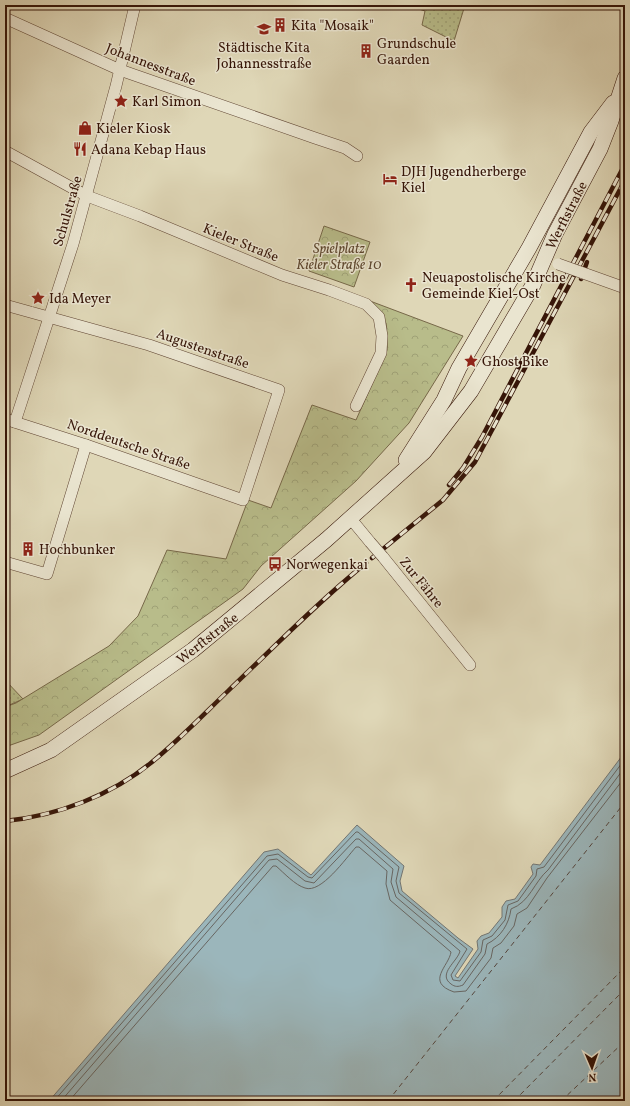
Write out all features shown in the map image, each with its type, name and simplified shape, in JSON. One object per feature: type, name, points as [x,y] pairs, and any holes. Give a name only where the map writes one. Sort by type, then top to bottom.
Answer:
[{"type":"main road","name":"Werftstraße","points":[[5,771],[51,750],[193,650],[351,519],[424,452],[470,391],[533,285],[551,261],[600,149],[625,78]]},
{"type":"main road","name":"Werftstraße","points":[[392,481],[444,400],[452,381],[529,248],[591,132],[618,97]]},
{"type":"street","name":"Schulstraße","points":[[10,420],[49,317],[74,244],[120,70],[135,5]]},
{"type":"street","name":"Johannesstraße","points":[[5,18],[120,70],[337,146],[357,156]]},
{"type":"street","name":"Kieler Straße","points":[[5,151],[87,196],[140,216],[282,275],[330,290],[366,304],[379,317],[382,336],[381,353],[356,406]]},
{"type":"street","points":[[551,261],[625,288]]},
{"type":"street","name":"Augustenstraße","points":[[5,305],[149,345],[279,390],[243,500]]},
{"type":"street","name":"Norddeutsche Straße","points":[[10,420],[243,500]]},
{"type":"street","points":[[5,562],[47,574],[86,445]]},
{"type":"street","name":"Zur Fähre","points":[[351,519],[470,665]]},
{"type":"green space","points":[[406,5],[465,5],[454,41],[422,25],[425,11]]},
{"type":"green space","name":"Spielplatz Kieler Straße 10","points":[[324,226],[370,242],[354,287],[309,271]]},
{"type":"green space","points":[[370,301],[463,336],[409,423],[356,481],[261,566],[243,589],[39,735],[5,747],[5,707],[16,703],[109,646],[138,616],[167,550],[226,559],[248,500],[271,508],[312,405],[356,420],[387,350],[386,323]]},
{"type":"green space","points":[[5,680],[23,699],[5,707]]},
{"type":"water","points":[[625,752],[625,1101],[49,1101],[264,852],[278,849],[311,875],[357,825],[404,866],[400,881],[402,891],[473,949],[455,976],[458,978],[478,949],[477,941],[481,936],[489,933],[502,917],[502,907],[506,901],[515,899],[533,874],[531,867],[533,864],[540,865]]},
{"type":"ferry route","points":[[388,1101],[625,802]]},
{"type":"ferry route","points":[[493,1101],[625,967]]},
{"type":"ferry route","points":[[514,1101],[625,989]]},
{"type":"ferry route","points":[[561,1101],[625,1041]]},
{"type":"railway","points":[[449,485],[463,468],[482,437],[625,164]]},
{"type":"railway","points":[[372,558],[443,500],[475,462],[625,180]]},
{"type":"railway","points":[[581,279],[587,262]]},
{"type":"railway","points":[[5,821],[64,809],[102,794],[136,774],[172,745],[313,610],[366,563]]},
{"type":"place","name":"Kita \"Mosaik\"","points":[[280,25]]},
{"type":"place","name":"Städtische Kita Johannesstraße","points":[[264,29]]},
{"type":"place","name":"Grundschule Gaarden","points":[[366,51]]},
{"type":"place","name":"Karl Simon","points":[[121,101]]},
{"type":"place","name":"Kieler Kiosk","points":[[85,128]]},
{"type":"place","name":"Adana Kebap Haus","points":[[80,149]]},
{"type":"place","name":"DJH Jugendherberge Kiel","points":[[390,179]]},
{"type":"place","name":"Neuapostolische Kirche Gemeinde Kiel-Ost","points":[[411,285]]},
{"type":"place","name":"Ida Meyer","points":[[38,298]]},
{"type":"place","name":"Ghost Bike","points":[[471,361]]},
{"type":"place","name":"Hochbunker","points":[[28,549]]},
{"type":"place","name":"Norwegenkai","points":[[275,564]]}]
